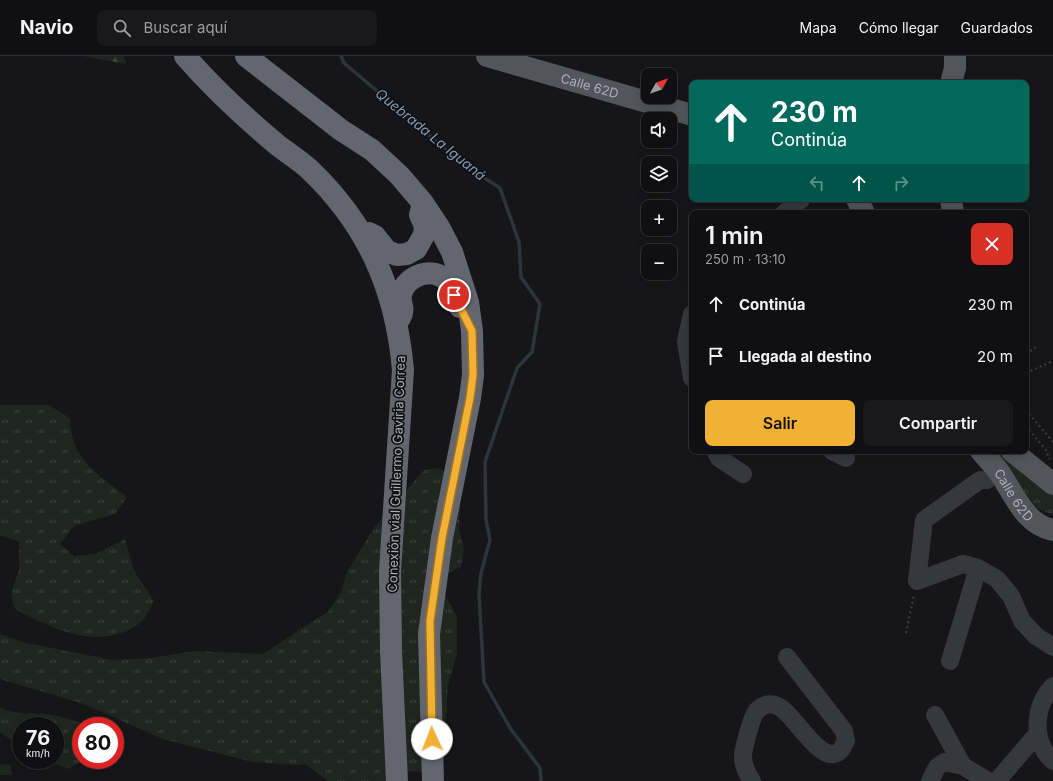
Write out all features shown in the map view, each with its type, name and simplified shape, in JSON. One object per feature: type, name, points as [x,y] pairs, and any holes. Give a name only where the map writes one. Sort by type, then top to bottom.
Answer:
[{"type":"highway","name":"Conexión vial Guillermo Gaviria Correa","points":[[186,56],[197,70],[276,143],[308,168],[334,195],[359,228],[375,258],[388,290],[397,323],[403,370],[390,570],[391,651],[397,781]]},
{"type":"highway","points":[[246,56],[341,130],[372,150],[399,175],[423,203],[439,227],[452,252],[466,296],[472,331],[473,375],[470,398],[442,538],[429,634],[433,781]]},
{"type":"highway","points":[[359,228],[375,236],[386,251],[397,255],[407,254],[416,249],[424,235],[424,226],[420,215],[423,203]]},
{"type":"highway","points":[[397,323],[404,311],[401,295],[410,280],[426,273],[434,274],[448,282],[472,331]]},
{"type":"main road","name":"Calle 62D","points":[[487,56],[689,114]]},
{"type":"main road","points":[[952,80],[955,68],[955,56]]},
{"type":"main road","name":"Calle 62D","points":[[984,454],[999,472],[1024,512],[1044,528],[1053,530]]},
{"type":"main road","points":[[1016,454],[1053,484]]},
{"type":"street","points":[[788,210],[798,202]]},
{"type":"street","points":[[689,328],[686,341],[689,360]]},
{"type":"street","points":[[717,454],[719,458],[743,474]]},
{"type":"street","points":[[999,472],[987,480],[980,480],[924,520],[917,581],[963,564],[978,568],[997,579],[1011,596],[1022,621],[1036,636],[1053,647]]},
{"type":"street","points":[[950,661],[978,568]]},
{"type":"street","points":[[752,781],[746,773],[743,755],[755,712],[764,705],[775,705],[786,712],[822,752],[831,755],[839,752],[846,741],[844,731],[787,657]]},
{"type":"street","points":[[1053,686],[1040,704],[1037,718],[1038,733],[1046,754],[1053,761]]},
{"type":"street","points":[[935,716],[963,766]]},
{"type":"street","points":[[997,781],[1038,733]]},
{"type":"street","points":[[930,781],[937,767],[944,762],[963,766],[988,781]]},
{"type":"path","points":[[1029,352],[1036,347]]},
{"type":"path","points":[[1029,372],[1053,361]]},
{"type":"path","points":[[1029,414],[1053,442]]},
{"type":"path","points":[[1029,430],[1046,450],[1049,459]]},
{"type":"path","points":[[906,633],[917,581]]},
{"type":"green space","points":[[83,56],[124,56],[126,64]]},
{"type":"green space","points":[[0,405],[48,405],[70,418],[75,445],[81,456],[96,473],[127,497],[115,514],[74,526],[60,544],[74,556],[95,554],[125,539],[134,571],[154,601],[145,617],[139,624],[123,632],[108,636],[91,637],[59,630],[14,608],[11,593],[19,570],[19,542],[0,535]]},
{"type":"green space","points":[[997,454],[1008,454],[1053,489],[1053,515],[1028,504]]},
{"type":"green space","points":[[440,468],[455,481],[460,506],[459,530],[464,549],[461,567],[436,578],[457,617],[457,653],[448,686],[443,759],[429,773],[400,770],[401,781],[328,781],[305,764],[294,765],[253,762],[163,739],[124,722],[124,717],[113,717],[81,703],[0,679],[0,634],[26,643],[113,660],[151,658],[194,651],[263,654],[328,612],[341,592],[347,572],[374,528],[424,470]]},
{"type":"green space","points":[[0,707],[17,713],[48,714],[61,717],[12,717],[12,741],[0,732]]},
{"type":"green space","points":[[64,718],[72,720],[72,767],[68,769],[64,767]]},
{"type":"green space","points":[[0,764],[10,765],[12,775],[0,775]]},
{"type":"waterway","name":"Quebrada La Iguaná","points":[[341,56],[344,63],[463,164],[500,188],[519,242],[521,277],[540,304],[532,352],[517,368],[485,462],[486,520],[490,540],[481,573],[479,594],[484,682],[510,728],[540,768],[541,781]]},
{"type":"route","points":[[432,739],[429,656],[430,621],[442,538],[470,398],[473,375],[472,331],[454,295]]}]
